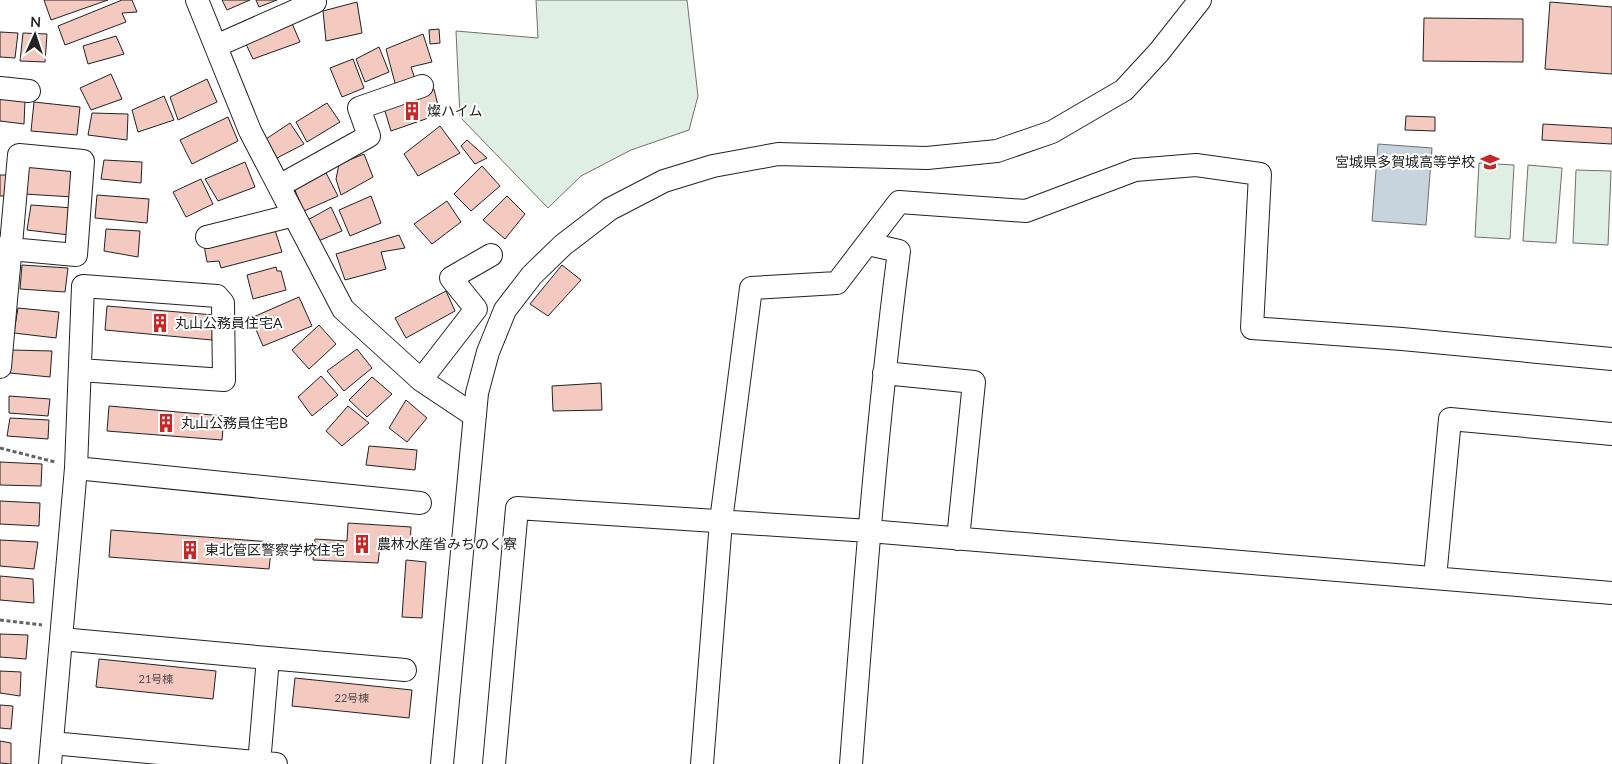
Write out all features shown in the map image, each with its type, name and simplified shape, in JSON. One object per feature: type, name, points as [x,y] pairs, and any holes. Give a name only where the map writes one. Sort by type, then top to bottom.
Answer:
[{"type":"street","points":[[198,0],[250,131],[343,309],[422,380],[475,416]]},
{"type":"street","points":[[442,764],[477,393],[488,352],[506,310],[532,275],[563,245],[610,209],[664,181],[713,166],[778,154],[927,158],[997,151],[1052,132],[1124,90],[1159,52],[1200,0]]},
{"type":"street","points":[[216,46],[315,2]]},
{"type":"street","points":[[279,186],[369,136],[359,108],[422,86]]},
{"type":"street","points":[[0,88],[29,91]]},
{"type":"street","points":[[0,366],[5,249],[19,155],[84,161],[76,255],[5,249]]},
{"type":"street","points":[[702,764],[721,521],[751,288],[837,283],[899,202],[1026,211],[1134,170],[1196,165],[1260,174],[1252,328],[1402,339],[1612,359]]},
{"type":"street","points":[[207,237],[294,215]]},
{"type":"street","points":[[851,764],[869,531],[884,373],[899,251],[868,244]]},
{"type":"street","points":[[422,380],[476,309],[450,278],[490,255]]},
{"type":"street","points":[[80,370],[224,380],[223,303],[217,296],[83,286],[76,468],[51,753],[265,764],[268,658]]},
{"type":"street","points":[[884,373],[974,382],[958,539]]},
{"type":"street","points":[[1434,578],[1450,419],[1612,434]]},
{"type":"street","points":[[76,468],[420,503]]},
{"type":"street","points":[[494,764],[517,508],[869,531],[1612,593]]},
{"type":"street","points":[[61,633],[268,658],[405,670]]},
{"type":"path","points":[[0,448],[76,468]]},
{"type":"path","points":[[0,620],[61,633]]},
{"type":"green space","points":[[536,0],[687,0],[698,96],[689,130],[631,150],[581,176],[548,208],[460,117],[456,31],[538,38]]},
{"type":"green space","points":[[1479,163],[1514,165],[1510,239],[1475,237]]},
{"type":"green space","points":[[1528,165],[1562,168],[1556,243],[1523,241]]},
{"type":"green space","points":[[1576,170],[1611,171],[1608,245],[1573,243]]},
{"type":"shaded area","points":[[1378,144],[1432,148],[1426,225],[1372,221]]},
{"type":"building","points":[[44,0],[108,0],[51,20]]},
{"type":"building","points":[[122,0],[132,0],[137,12],[122,13],[126,22],[65,45],[58,26]]},
{"type":"building","points":[[222,0],[250,0],[227,10]]},
{"type":"building","points":[[256,0],[277,0],[259,7]]},
{"type":"building","points":[[357,2],[362,33],[326,41],[323,11]]},
{"type":"building","points":[[1550,2],[1612,7],[1612,74],[1545,69]]},
{"type":"building","points":[[1424,18],[1523,19],[1523,62],[1423,61]]},
{"type":"building","points":[[291,21],[300,42],[253,59],[245,42]]},
{"type":"building","points":[[439,29],[440,43],[430,44],[429,30]]},
{"type":"building","points":[[0,32],[18,33],[15,58],[0,57]]},
{"type":"building","points":[[23,33],[47,34],[45,62],[20,61]]},
{"type":"building","points":[[423,34],[432,62],[411,67],[415,79],[396,87],[386,49]]},
{"type":"building","points":[[116,36],[124,54],[88,64],[83,46]]},
{"type":"building","points":[[379,47],[389,72],[365,82],[356,59]]},
{"type":"building","points":[[353,59],[364,88],[342,97],[330,68]]},
{"type":"building","points":[[111,74],[122,99],[91,110],[80,88]]},
{"type":"building","points":[[207,79],[217,102],[178,120],[170,97]]},
{"type":"building","name":"燦ハイム","points":[[434,89],[440,114],[391,131],[384,108]]},
{"type":"building","points":[[164,96],[174,120],[138,132],[132,110]]},
{"type":"building","points":[[0,98],[25,100],[24,124],[0,121]]},
{"type":"building","points":[[34,102],[80,107],[77,135],[31,131]]},
{"type":"building","points":[[327,103],[340,122],[307,142],[296,122]]},
{"type":"building","points":[[92,113],[128,114],[127,140],[88,135]]},
{"type":"building","points":[[1406,116],[1435,117],[1435,131],[1405,130]]},
{"type":"building","points":[[228,117],[238,141],[192,164],[180,140]]},
{"type":"building","points":[[290,123],[304,144],[277,158],[266,139]]},
{"type":"building","points":[[1543,124],[1612,128],[1612,144],[1542,140]]},
{"type":"building","points":[[440,126],[460,153],[418,176],[404,154]]},
{"type":"building","points":[[467,140],[487,158],[475,164],[461,146]]},
{"type":"building","points":[[364,154],[373,177],[341,195],[336,179],[339,164]]},
{"type":"building","points":[[104,160],[142,162],[141,183],[101,179]]},
{"type":"building","points":[[245,162],[255,187],[218,201],[205,179]]},
{"type":"building","points":[[482,166],[500,186],[471,211],[454,194]]},
{"type":"building","points":[[27,167],[77,170],[73,197],[24,194]]},
{"type":"building","points":[[325,171],[338,196],[304,211],[294,188]]},
{"type":"building","points":[[0,175],[7,175],[4,196],[0,196]]},
{"type":"building","points":[[201,179],[213,204],[186,217],[173,192]]},
{"type":"building","points":[[97,195],[149,199],[147,223],[95,218]]},
{"type":"building","points":[[371,196],[381,223],[350,236],[339,210]]},
{"type":"building","points":[[507,196],[525,214],[505,239],[483,220]]},
{"type":"building","points":[[447,201],[461,222],[432,244],[414,224]]},
{"type":"building","points":[[31,205],[73,208],[69,235],[27,230]]},
{"type":"building","points":[[331,207],[342,231],[316,242],[306,221]]},
{"type":"building","points":[[274,227],[282,252],[221,268],[219,261],[207,262],[204,245]]},
{"type":"building","points":[[106,229],[140,231],[138,257],[104,251]]},
{"type":"building","points":[[399,235],[405,248],[381,252],[386,269],[345,280],[336,254]]},
{"type":"building","points":[[22,265],[68,268],[65,292],[20,289]]},
{"type":"building","points":[[562,265],[581,280],[548,316],[530,304]]},
{"type":"building","points":[[276,267],[277,271],[281,271],[286,290],[253,299],[247,275]]},
{"type":"building","points":[[446,291],[455,311],[406,338],[395,318]]},
{"type":"building","points":[[299,297],[312,326],[263,346],[251,318]]},
{"type":"building","name":"丸山公務員住宅A","points":[[107,306],[214,315],[212,340],[105,330]]},
{"type":"building","points":[[18,308],[59,312],[56,338],[14,333]]},
{"type":"building","points":[[319,325],[336,344],[309,369],[292,350]]},
{"type":"building","points":[[357,349],[372,368],[344,391],[327,371]]},
{"type":"building","points":[[11,350],[52,351],[50,377],[10,373]]},
{"type":"building","points":[[321,376],[338,395],[312,416],[298,397]]},
{"type":"building","points":[[372,377],[392,394],[367,417],[349,400]]},
{"type":"building","points":[[601,383],[602,410],[553,411],[552,386]]},
{"type":"building","points":[[9,396],[50,399],[48,416],[9,413]]},
{"type":"building","points":[[406,400],[427,418],[407,442],[389,428]]},
{"type":"building","name":"丸山公務員住宅B","points":[[109,406],[224,416],[222,440],[107,431]]},
{"type":"building","points":[[348,406],[369,423],[342,446],[326,431]]},
{"type":"building","points":[[10,418],[49,420],[48,439],[7,436]]},
{"type":"building","points":[[369,446],[417,450],[415,470],[366,465]]},
{"type":"building","points":[[0,462],[42,464],[41,486],[0,485]]},
{"type":"building","points":[[0,501],[40,503],[39,526],[0,524]]},
{"type":"building","name":"農林水産省みちのく寮","points":[[348,523],[411,527],[410,547],[380,546],[378,563],[313,560],[315,539],[347,541]]},
{"type":"building","name":"東北管区警察学校住宅","points":[[111,530],[272,542],[269,569],[109,557]]},
{"type":"building","points":[[0,540],[38,542],[34,569],[0,566]]},
{"type":"building","points":[[406,560],[426,562],[422,618],[402,617]]},
{"type":"building","points":[[0,576],[33,579],[34,603],[0,600]]},
{"type":"building","points":[[0,634],[28,635],[26,659],[0,657]]},
{"type":"building","points":[[99,659],[216,671],[213,699],[96,687]]},
{"type":"building","points":[[0,671],[21,672],[20,696],[0,693]]},
{"type":"building","points":[[295,678],[412,690],[409,718],[292,706]]},
{"type":"building","points":[[0,705],[13,706],[11,729],[0,728]]},
{"type":"building","points":[[0,741],[11,743],[11,764],[0,763]]},
{"type":"place","name":"燦ハイム","points":[[412,111]]},
{"type":"place","name":"宮城県多賀城高等学校","points":[[1490,162]]},
{"type":"place","name":"丸山公務員住宅A","points":[[160,323]]},
{"type":"place","name":"丸山公務員住宅B","points":[[166,423]]},
{"type":"place","name":"農林水産省みちのく寮","points":[[362,544]]},
{"type":"place","name":"東北管区警察学校住宅","points":[[190,550]]}]
